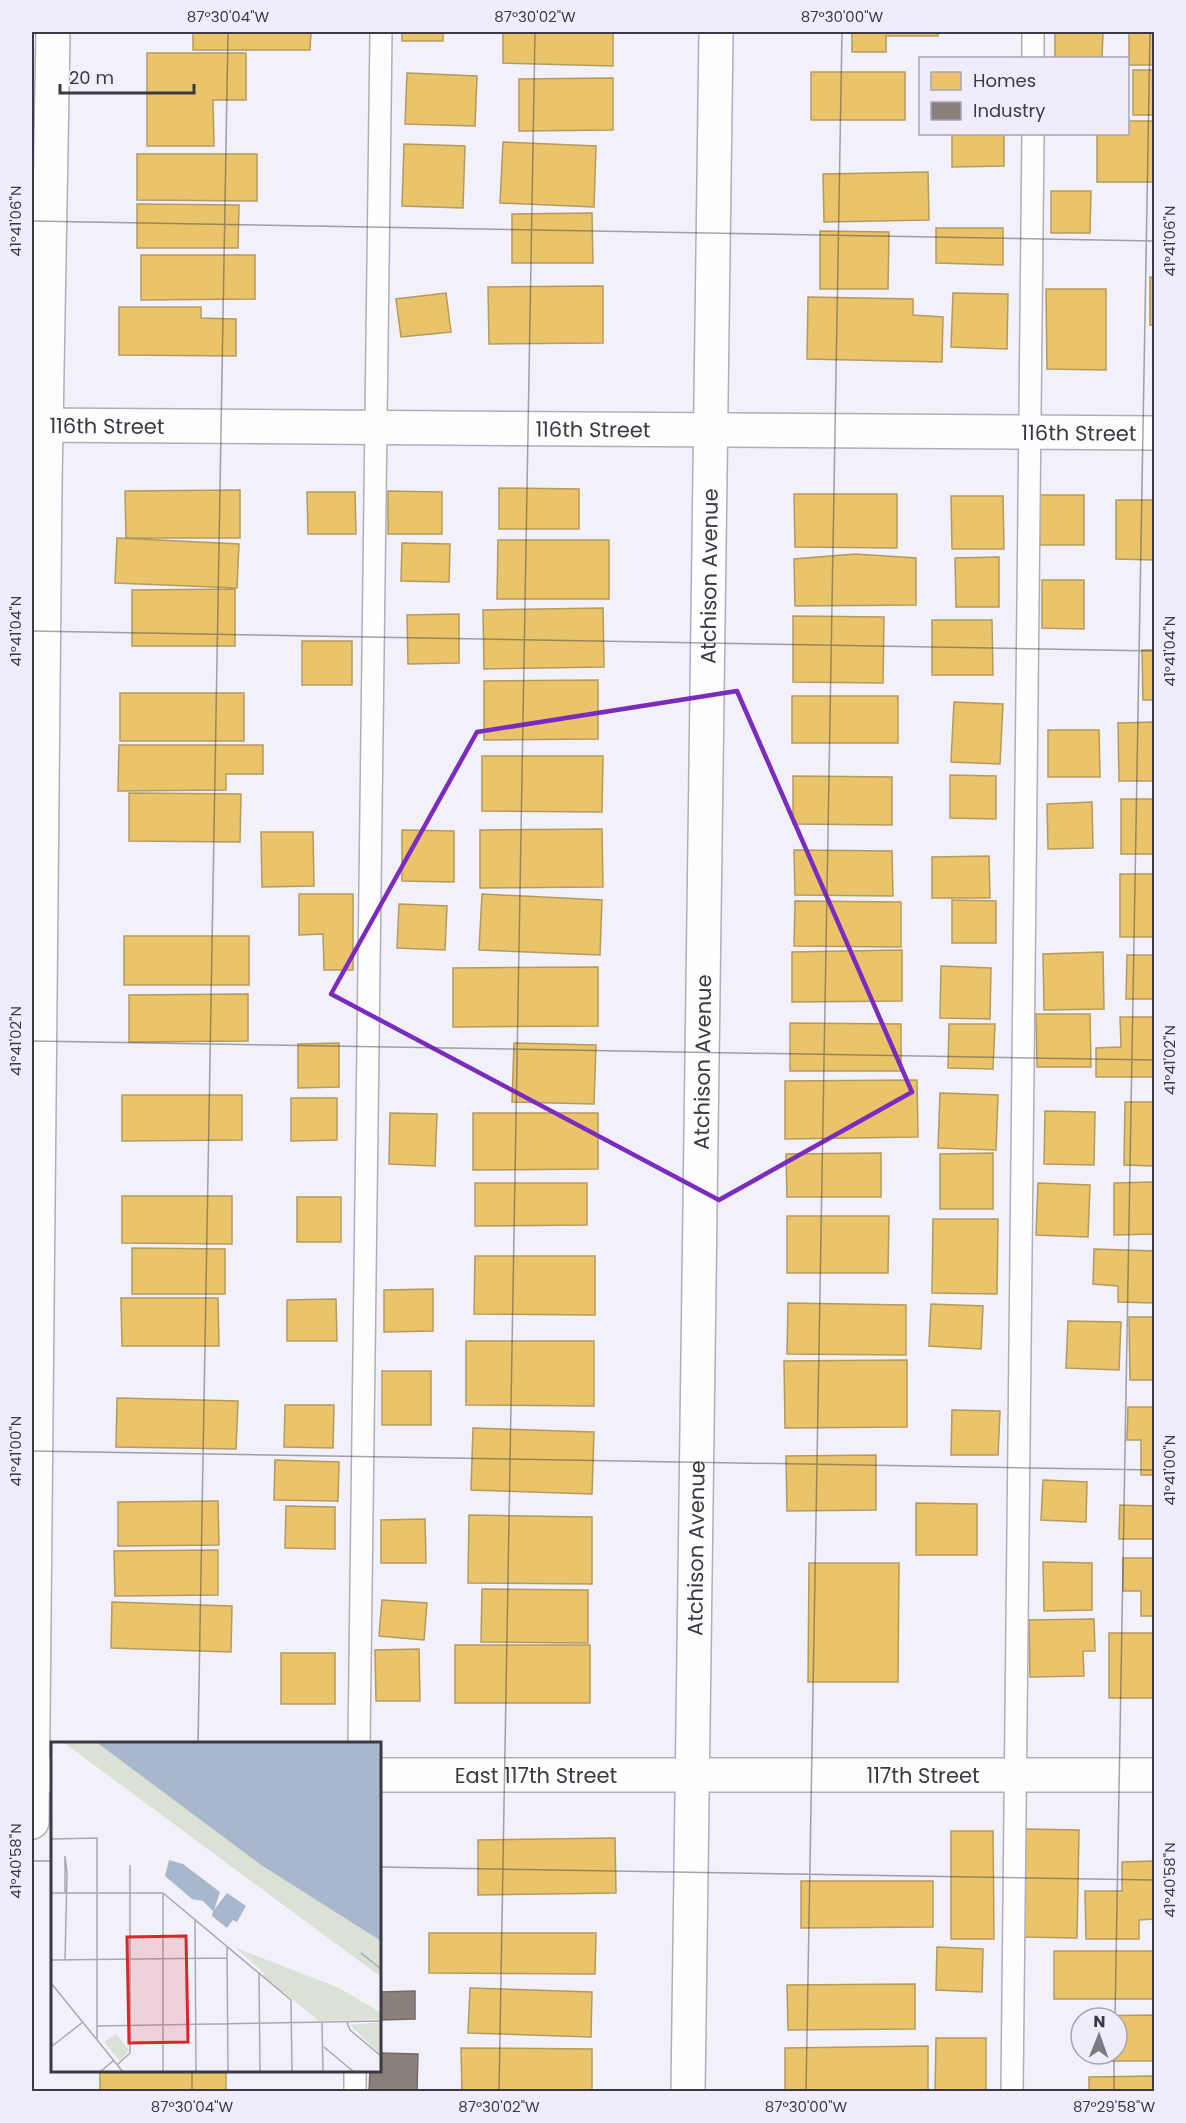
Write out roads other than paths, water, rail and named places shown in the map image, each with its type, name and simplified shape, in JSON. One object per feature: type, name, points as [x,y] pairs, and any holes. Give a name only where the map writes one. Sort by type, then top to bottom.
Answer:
[{"type":"street","points":[[32,1822],[39,1775],[39,425],[53,32]]},
{"type":"street","name":"Atchison Avenue","points":[[688,2091],[716,32]]},
{"type":"street","name":"116th Street","points":[[39,425],[1155,433]]},
{"type":"street","name":"East 117th Street","points":[[381,1775],[692,1775]]},
{"type":"street","name":"117th Street","points":[[692,1775],[1155,1775]]},
{"type":"lane","points":[[359,1742],[381,32]]},
{"type":"lane","points":[[1033,32],[1033,57]]},
{"type":"lane","points":[[1012,2091],[1033,135]]},
{"type":"lane","points":[[355,2072],[355,2091]]}]
